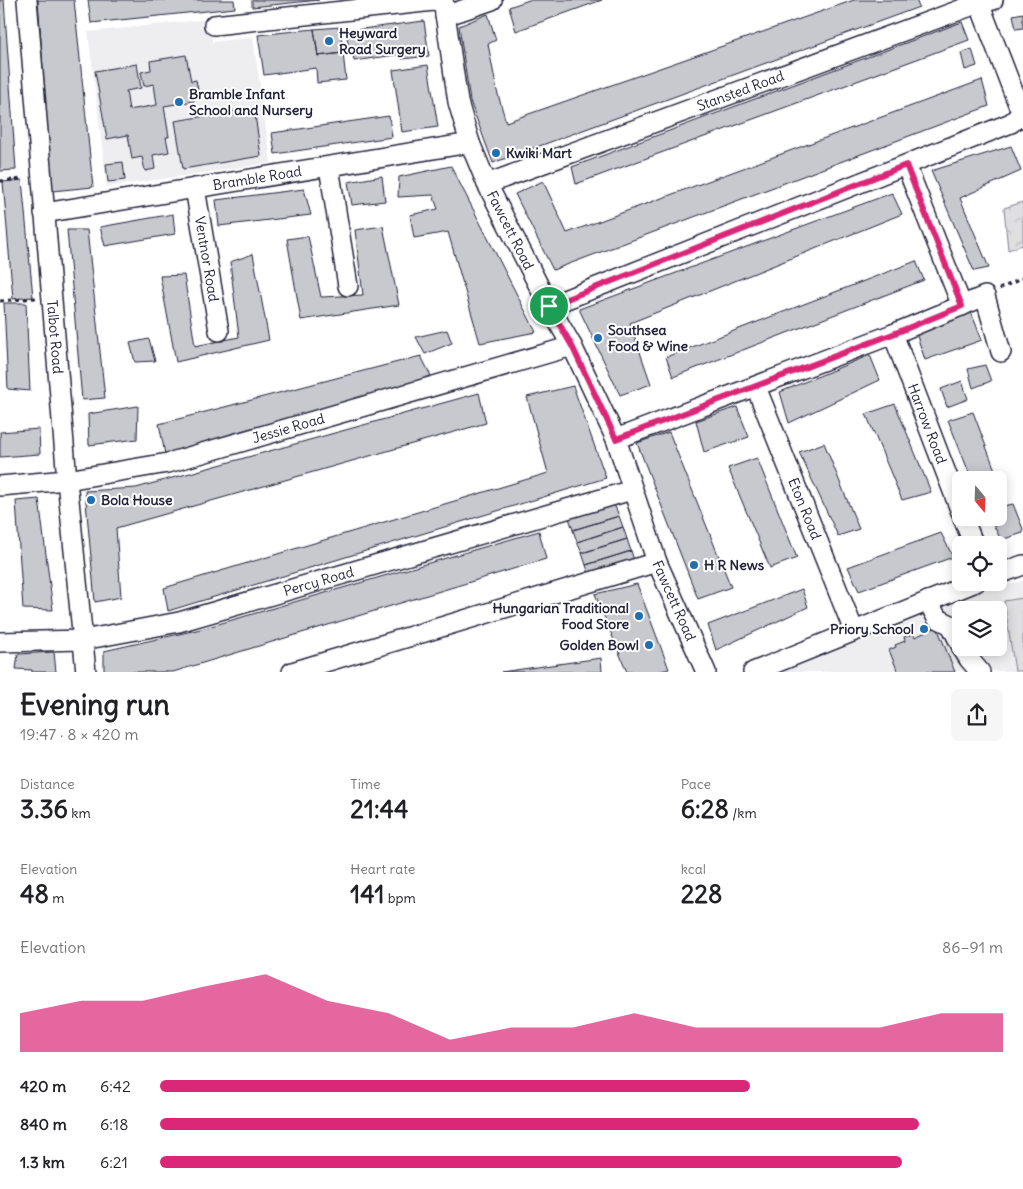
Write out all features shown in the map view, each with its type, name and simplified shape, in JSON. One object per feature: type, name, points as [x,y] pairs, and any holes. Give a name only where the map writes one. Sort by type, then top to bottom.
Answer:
[{"type":"street","name":"Talbot Road","points":[[27,0],[67,480],[86,672]]},
{"type":"street","points":[[214,25],[492,0]]},
{"type":"street","points":[[549,306],[1011,124],[1021,117],[1020,109],[986,1]]},
{"type":"street","name":"Stansted Road","points":[[488,184],[986,1]]},
{"type":"street","name":"Fawcett Road","points":[[444,5],[458,102],[470,143],[488,184],[549,306],[572,346],[616,439],[657,562],[706,672]]},
{"type":"street","name":"Bramble Road","points":[[44,213],[470,143]]},
{"type":"street","points":[[906,165],[962,306]]},
{"type":"street","points":[[329,167],[348,286]]},
{"type":"street","name":"Ventnor Road","points":[[195,188],[219,331]]},
{"type":"street","points":[[616,439],[893,334],[985,296],[1001,352]]},
{"type":"street","name":"Harrow Road","points":[[893,334],[952,488]]},
{"type":"street","name":"Jessie Road","points":[[0,486],[67,480],[168,463],[572,346]]},
{"type":"street","name":"Eton Road","points":[[756,387],[854,631]]},
{"type":"street","name":"Percy Road","points":[[0,642],[83,640],[179,622],[632,490]]},
{"type":"street","points":[[292,672],[657,562]]},
{"type":"street","points":[[1007,571],[1023,566]]},
{"type":"street","points":[[753,672],[953,591]]},
{"type":"street","points":[[928,601],[937,618],[952,627]]},
{"type":"street","points":[[967,656],[980,672]]},
{"type":"path","points":[[0,180],[41,177]]},
{"type":"path","points":[[985,296],[1023,278]]},
{"type":"path","points":[[0,301],[51,297]]},
{"type":"shaded area","name":"Bramble Infant School and Nursery","points":[[210,19],[212,42],[253,37],[271,163],[107,187],[88,32]]},
{"type":"shaded area","name":"Priory School","points":[[1023,581],[1023,671],[779,672],[952,603],[952,656],[1007,656],[1007,601],[957,601],[982,591],[1007,591],[1007,584]]},
{"type":"green space","points":[[1023,202],[1023,245],[1008,250],[1004,208]]},
{"type":"green space","points":[[1023,598],[1023,671],[1015,671],[1007,620],[1007,601],[1004,601]]},
{"type":"building","points":[[0,0],[4,0],[16,170],[0,171]]},
{"type":"building","points":[[38,0],[74,0],[93,187],[52,191]]},
{"type":"building","points":[[88,0],[234,0],[235,8],[91,23]]},
{"type":"building","points":[[252,0],[319,0],[252,7]]},
{"type":"building","points":[[529,0],[602,0],[516,31],[509,7]]},
{"type":"building","points":[[854,0],[916,0],[919,7],[493,163],[470,101],[459,26],[488,14],[496,40],[488,44],[497,91],[506,122]]},
{"type":"building","points":[[1023,13],[1023,28],[1016,29],[1013,15]]},
{"type":"building","points":[[424,21],[429,56],[402,59],[402,54],[354,61],[352,49],[349,50],[346,31]]},
{"type":"building","points":[[962,22],[969,40],[576,184],[572,167]]},
{"type":"building","name":"Heyward Road Surgery","points":[[340,27],[343,53],[318,56],[314,29]]},
{"type":"building","points":[[314,29],[318,56],[343,53],[346,80],[317,83],[316,68],[264,75],[258,35]]},
{"type":"building","points":[[972,49],[977,66],[965,70],[961,53]]},
{"type":"building","points":[[186,55],[191,81],[196,80],[198,90],[192,91],[194,101],[164,106],[169,137],[166,137],[169,152],[153,155],[155,169],[145,171],[142,157],[132,159],[128,135],[107,139],[95,71],[137,64],[141,88],[126,91],[129,110],[157,105],[154,84],[144,86],[141,72],[151,70],[150,61]]},
{"type":"building","points":[[428,65],[438,127],[402,132],[393,70]]},
{"type":"building","points":[[982,80],[989,106],[553,270],[515,194],[543,181],[567,233]]},
{"type":"building","points":[[254,108],[261,156],[183,169],[175,121]]},
{"type":"building","points":[[389,116],[392,137],[275,154],[272,133]]},
{"type":"building","points":[[1011,146],[1021,171],[960,198],[989,268],[974,271],[931,171]]},
{"type":"building","points":[[123,162],[125,180],[108,182],[106,164]]},
{"type":"building","points":[[451,166],[536,332],[480,343],[448,232],[414,238],[410,215],[438,209],[433,195],[398,197],[399,177]]},
{"type":"building","points":[[382,176],[385,201],[352,205],[348,182]]},
{"type":"building","points":[[22,180],[33,297],[13,299],[3,182]]},
{"type":"building","points":[[304,189],[311,215],[219,226],[216,200]]},
{"type":"building","points":[[892,193],[902,214],[630,323],[651,384],[620,395],[579,309]]},
{"type":"building","points":[[173,214],[175,234],[105,246],[100,227]]},
{"type":"building","points":[[383,226],[399,305],[301,320],[287,239],[308,236],[321,297],[363,295],[355,230]]},
{"type":"building","points":[[67,230],[87,230],[105,398],[82,400]]},
{"type":"building","points":[[253,254],[269,340],[176,362],[160,276],[184,275],[195,346],[239,337],[230,262]]},
{"type":"building","points":[[916,261],[924,280],[673,377],[666,357]]},
{"type":"building","points":[[4,303],[26,303],[30,391],[8,389]]},
{"type":"building","points":[[971,312],[982,340],[925,360],[916,333]]},
{"type":"building","points":[[447,330],[452,343],[425,354],[416,337]]},
{"type":"building","points":[[149,339],[155,361],[135,362],[130,343]]},
{"type":"building","points":[[870,355],[880,380],[789,423],[780,392]]},
{"type":"building","points":[[421,356],[433,380],[165,454],[159,424]]},
{"type":"building","points":[[985,365],[991,381],[973,388],[968,369]]},
{"type":"building","points":[[962,381],[968,399],[947,407],[941,389]]},
{"type":"building","points":[[573,386],[606,478],[168,611],[164,588],[548,473],[527,397]]},
{"type":"building","points":[[479,393],[486,423],[116,528],[121,597],[95,602],[85,491],[136,488]]},
{"type":"building","points":[[895,404],[931,492],[902,500],[866,414]]},
{"type":"building","points":[[138,406],[137,439],[89,445],[88,414]]},
{"type":"building","points":[[737,407],[749,437],[704,452],[696,421]]},
{"type":"building","points":[[973,412],[995,471],[968,471],[948,420]]},
{"type":"building","points":[[39,429],[40,454],[0,457],[0,432]]},
{"type":"building","points":[[669,432],[731,587],[698,599],[637,443]]},
{"type":"building","points":[[824,443],[859,529],[838,536],[799,452]]},
{"type":"building","points":[[757,458],[797,558],[770,568],[728,468]]},
{"type":"building","points":[[39,499],[53,610],[23,609],[16,501]]},
{"type":"building","points":[[614,504],[619,516],[573,530],[569,518]]},
{"type":"building","points":[[1013,504],[1023,533],[1007,538],[1007,536],[999,536],[994,526],[1008,526],[1008,505]]},
{"type":"building","points":[[619,516],[623,527],[577,542],[573,530]]},
{"type":"building","points":[[623,527],[627,539],[582,553],[577,542]]},
{"type":"building","points":[[539,531],[546,559],[173,672],[104,672],[104,651],[201,629]]},
{"type":"building","points":[[941,533],[952,555],[952,557],[859,591],[848,567]]},
{"type":"building","points":[[627,539],[631,551],[586,565],[582,553]]},
{"type":"building","points":[[631,551],[635,563],[590,577],[586,565]]},
{"type":"building","points":[[637,584],[669,669],[657,672],[627,672],[595,594]]},
{"type":"building","points":[[802,589],[808,607],[716,650],[708,625]]},
{"type":"building","points":[[937,627],[955,672],[898,672],[889,650],[905,641],[904,637],[913,634],[915,637]]},
{"type":"building","points":[[54,652],[56,672],[32,672],[32,670],[16,669],[18,654]]},
{"type":"building","points":[[601,658],[602,672],[501,672]]},
{"type":"place","name":"Heyward Road Surgery","points":[[329,41]]},
{"type":"place","name":"Bramble Infant School and Nursery","points":[[179,102]]},
{"type":"place","name":"Kwiki Mart","points":[[496,153]]},
{"type":"place","name":"Southsea Food & Wine","points":[[598,338]]},
{"type":"place","name":"Bola House","points":[[91,500]]},
{"type":"place","name":"H R News","points":[[694,565]]},
{"type":"place","name":"Hungarian Traditional Food Store","points":[[639,616]]},
{"type":"place","name":"Priory School","points":[[924,629]]},
{"type":"place","name":"Golden Bowl","points":[[649,645]]},
{"type":"route","points":[[906,165],[962,306],[616,439],[572,346],[549,306],[906,165]]}]
